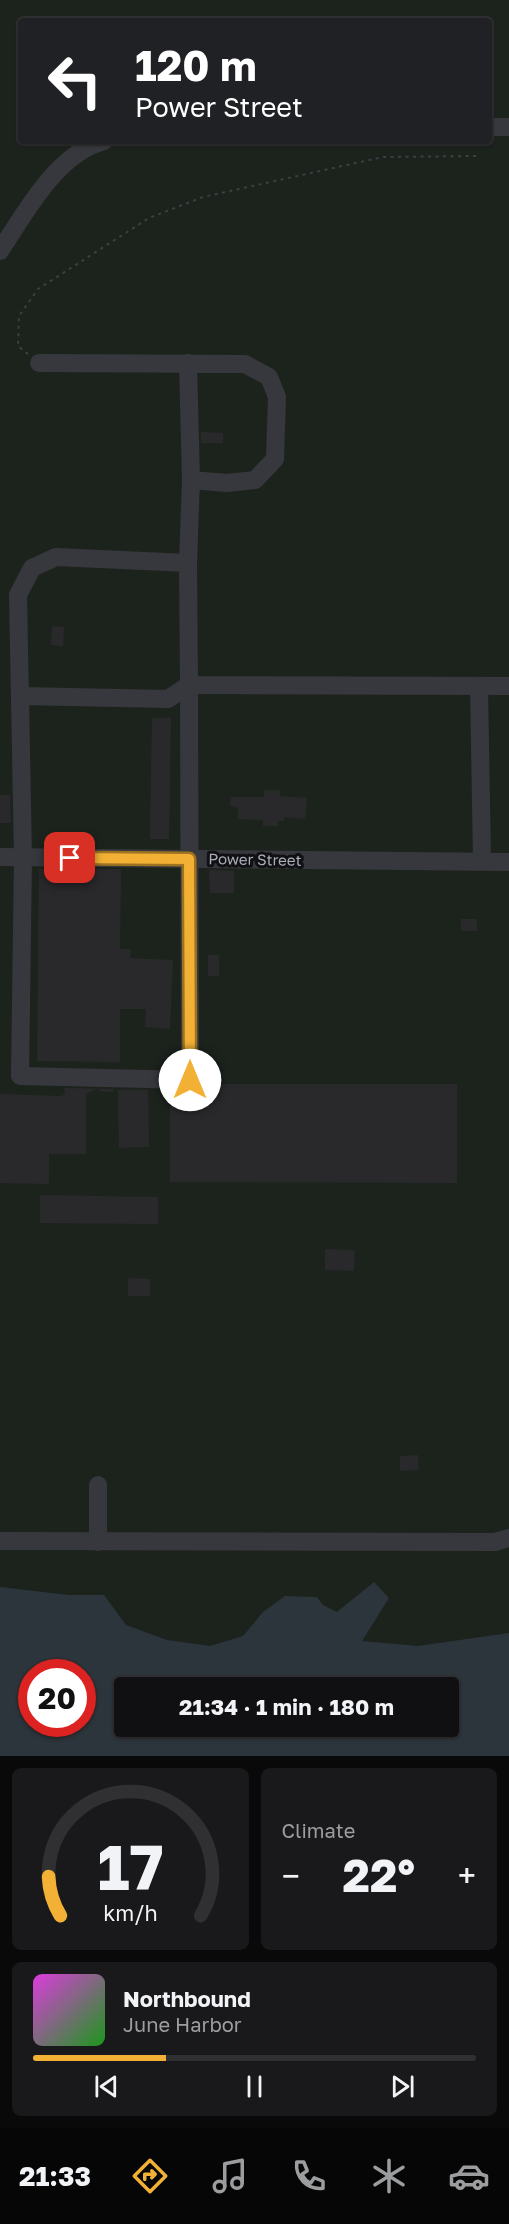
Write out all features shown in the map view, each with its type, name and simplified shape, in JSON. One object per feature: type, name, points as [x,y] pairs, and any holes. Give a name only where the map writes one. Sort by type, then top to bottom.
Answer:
[{"type":"lane","points":[[492,127],[509,127]]},
{"type":"lane","points":[[0,251],[36,197],[61,166],[94,144]]},
{"type":"lane","points":[[39,363],[245,364],[270,377],[277,397],[274,459],[255,480],[227,483],[191,480]]},
{"type":"lane","points":[[188,363],[191,480],[188,563],[190,1080],[20,1076],[23,857],[18,595],[32,568],[56,557],[188,563]]},
{"type":"lane","points":[[20,696],[168,699],[189,685],[509,686]]},
{"type":"lane","points":[[479,686],[482,861]]},
{"type":"lane","name":"Power Street","points":[[0,857],[509,862]]},
{"type":"lane","points":[[98,1485],[98,1542]]},
{"type":"lane","points":[[0,1541],[495,1542],[509,1538]]},
{"type":"path","points":[[39,363],[18,346],[19,316],[38,289],[149,218],[202,197],[383,157],[477,156]]},
{"type":"shaded area","points":[[0,0],[509,0],[509,1756],[0,1756]]},
{"type":"shaded area","points":[[374,1582],[389,1598],[362,1641],[418,1646],[509,1633],[509,1756],[0,1756],[0,1587],[69,1595],[104,1595],[126,1625],[167,1640],[210,1646],[243,1636],[263,1612],[285,1596],[317,1597],[323,1605],[337,1612]]},
{"type":"building","points":[[201,432],[223,433],[223,443],[201,443]]},
{"type":"building","points":[[52,626],[64,627],[63,646],[51,645]]},
{"type":"building","points":[[152,718],[171,718],[169,839],[150,839]]},
{"type":"building","points":[[264,790],[280,790],[280,796],[307,798],[305,819],[284,817],[284,821],[278,821],[278,826],[263,826],[263,820],[238,819],[238,807],[230,806],[231,797],[264,797]]},
{"type":"building","points":[[0,795],[10,795],[11,823],[0,823]]},
{"type":"building","points":[[39,869],[121,869],[120,949],[131,949],[130,958],[173,960],[170,1029],[145,1027],[146,1009],[120,1009],[120,1062],[37,1061]]},
{"type":"building","points":[[209,870],[234,871],[234,893],[210,893]]},
{"type":"building","points":[[461,919],[477,919],[477,931],[461,931]]},
{"type":"building","points":[[208,955],[219,955],[219,976],[208,976]]},
{"type":"building","points":[[200,1084],[457,1084],[457,1183],[170,1182],[170,1091],[190,1091]]},
{"type":"building","points":[[64,1088],[113,1089],[114,1091],[104,1092],[97,1089],[86,1094],[86,1154],[49,1154],[49,1184],[0,1183],[0,1094],[61,1096],[65,1094]]},
{"type":"building","points":[[118,1090],[148,1090],[149,1147],[119,1148]]},
{"type":"building","points":[[40,1195],[158,1197],[158,1224],[40,1223]]},
{"type":"building","points":[[325,1249],[355,1250],[354,1271],[325,1270]]},
{"type":"building","points":[[128,1278],[150,1279],[150,1296],[128,1296]]},
{"type":"building","points":[[418,1455],[419,1470],[400,1471],[400,1456]]},
{"type":"route","points":[[70,858],[189,859],[190,1080]]}]
